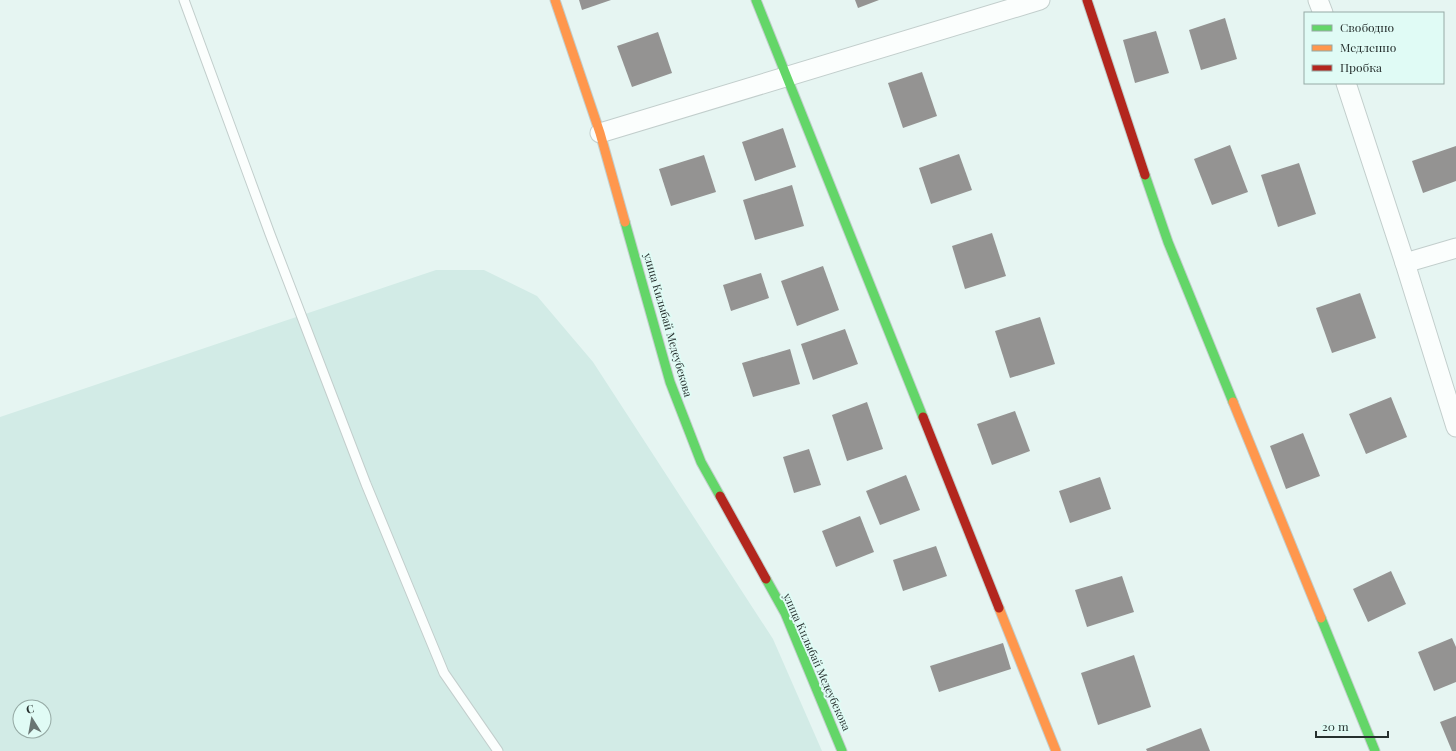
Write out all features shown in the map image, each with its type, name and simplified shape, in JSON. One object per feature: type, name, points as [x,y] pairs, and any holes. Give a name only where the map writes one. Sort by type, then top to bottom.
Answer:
[{"type":"street","name":"улица Килыбай Медеубекова","points":[[555,0],[600,133],[670,382],[701,462],[785,613],[842,751]]},
{"type":"street","points":[[756,0],[1056,751]]},
{"type":"street","points":[[600,133],[1040,0]]},
{"type":"street","points":[[1087,0],[1168,242],[1375,751]]},
{"type":"street","points":[[1318,0],[1323,12]]},
{"type":"street","points":[[1346,84],[1405,263],[1456,427]]},
{"type":"street","points":[[1405,263],[1456,248]]},
{"type":"lane","points":[[184,0],[270,234],[366,484],[444,673],[498,751]]},
{"type":"shaded area","points":[[436,270],[484,270],[537,296],[593,362],[773,639],[822,751],[0,751],[0,417]]},
{"type":"building","points":[[579,0],[611,0],[582,10]]},
{"type":"building","points":[[855,0],[879,0],[858,8]]},
{"type":"building","points":[[1225,18],[1237,59],[1201,70],[1189,30]]},
{"type":"building","points":[[1156,31],[1169,73],[1135,83],[1123,40]]},
{"type":"building","points":[[658,32],[672,73],[632,87],[617,46]]},
{"type":"building","points":[[922,72],[937,116],[903,128],[888,83]]},
{"type":"building","points":[[783,128],[796,167],[755,181],[742,142]]},
{"type":"building","points":[[1230,145],[1248,192],[1212,205],[1194,159]]},
{"type":"building","points":[[1456,146],[1456,181],[1423,193],[1412,161]]},
{"type":"building","points":[[959,154],[972,190],[931,204],[919,168]]},
{"type":"building","points":[[704,155],[716,192],[671,206],[659,169]]},
{"type":"building","points":[[1299,163],[1316,214],[1278,227],[1261,175]]},
{"type":"building","points":[[792,185],[804,226],[755,240],[743,200]]},
{"type":"building","points":[[992,233],[1006,276],[965,289],[952,246]]},
{"type":"building","points":[[823,266],[839,310],[797,326],[781,281]]},
{"type":"building","points":[[761,273],[769,298],[731,311],[723,285]]},
{"type":"building","points":[[1360,293],[1376,338],[1332,353],[1316,308]]},
{"type":"building","points":[[1040,317],[1055,364],[1010,378],[995,331]]},
{"type":"building","points":[[845,329],[858,364],[813,380],[801,344]]},
{"type":"building","points":[[790,349],[800,384],[753,397],[742,363]]},
{"type":"building","points":[[1391,397],[1407,437],[1366,454],[1349,414]]},
{"type":"building","points":[[867,402],[883,449],[847,461],[832,415]]},
{"type":"building","points":[[1015,411],[1030,451],[992,465],[977,424]]},
{"type":"building","points":[[1303,433],[1320,476],[1286,489],[1270,446]]},
{"type":"building","points":[[809,449],[821,485],[794,493],[783,457]]},
{"type":"building","points":[[906,475],[920,510],[880,525],[866,491]]},
{"type":"building","points":[[1100,477],[1111,509],[1070,523],[1059,491]]},
{"type":"building","points":[[860,516],[874,552],[836,567],[822,531]]},
{"type":"building","points":[[936,546],[947,576],[903,591],[893,560]]},
{"type":"building","points":[[1391,571],[1406,604],[1368,622],[1353,589]]},
{"type":"building","points":[[1122,576],[1134,612],[1087,627],[1075,590]]},
{"type":"building","points":[[1452,638],[1456,647],[1456,682],[1434,691],[1418,652]]},
{"type":"building","points":[[1003,643],[1011,669],[939,692],[930,666]]},
{"type":"building","points":[[1134,655],[1151,707],[1098,725],[1081,673]]},
{"type":"building","points":[[1456,716],[1456,751],[1452,751],[1440,722]]},
{"type":"building","points":[[1201,728],[1210,751],[1147,751],[1146,749]]},
{"type":"traffic: fast","points":[[756,0],[923,417]]},
{"type":"traffic: fast","points":[[1145,175],[1168,242],[1233,402]]},
{"type":"traffic: fast","points":[[625,222],[670,382],[701,462],[720,496]]},
{"type":"traffic: fast","points":[[766,579],[785,613],[842,751]]},
{"type":"traffic: fast","points":[[1321,618],[1375,751]]},
{"type":"traffic: slow","points":[[555,0],[600,133],[625,222]]},
{"type":"traffic: slow","points":[[1233,402],[1321,618]]},
{"type":"traffic: slow","points":[[999,608],[1056,751]]},
{"type":"traffic: jam","points":[[1087,0],[1145,175]]},
{"type":"traffic: jam","points":[[923,417],[999,608]]},
{"type":"traffic: jam","points":[[720,496],[766,579]]}]
